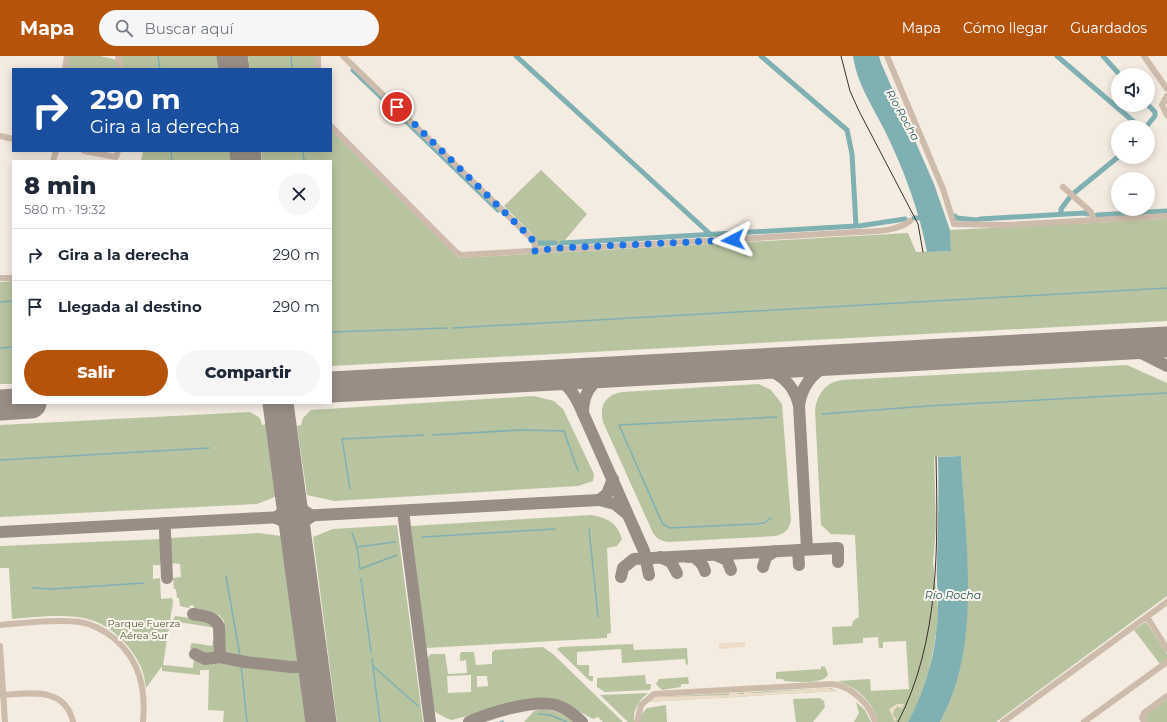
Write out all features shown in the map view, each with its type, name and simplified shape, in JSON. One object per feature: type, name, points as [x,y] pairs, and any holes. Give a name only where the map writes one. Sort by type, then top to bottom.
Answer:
[{"type":"street","points":[[65,68],[67,56]]},
{"type":"street","points":[[118,56],[120,68]]},
{"type":"street","points":[[318,56],[318,68]]},
{"type":"street","points":[[343,56],[531,238],[535,244],[535,251]]},
{"type":"street","points":[[887,56],[896,81],[943,189],[954,224],[1007,225],[1167,216]]},
{"type":"street","points":[[1144,56],[1167,89]]},
{"type":"street","points":[[1167,96],[1162,105],[1167,116]]},
{"type":"street","points":[[332,127],[458,254],[702,242],[892,229],[902,227],[910,221]]},
{"type":"street","points":[[0,136],[12,138]]},
{"type":"street","points":[[95,152],[117,154]]},
{"type":"street","points":[[1063,187],[1091,212],[1094,220]]},
{"type":"street","points":[[0,278],[12,278]]},
{"type":"street","points":[[1003,722],[1012,719],[1167,602]]},
{"type":"street","points":[[1147,617],[1167,649]]},
{"type":"street","points":[[0,625],[58,621],[80,622],[109,634],[124,647],[134,660],[139,671],[144,692],[143,722]]},
{"type":"street","points":[[0,646],[1,695],[4,722]]},
{"type":"street","points":[[1084,722],[1167,662]]},
{"type":"street","points":[[637,722],[641,705],[654,694],[832,684],[847,689],[861,699],[871,711],[875,722]]},
{"type":"street","points":[[1,695],[49,694],[64,705],[73,722]]},
{"type":"street","points":[[1143,719],[1167,696]]},
{"type":"green space","points":[[69,56],[100,56],[117,60],[118,68],[67,68]]},
{"type":"green space","points":[[121,56],[218,56],[219,68],[123,68]]},
{"type":"green space","points":[[248,56],[315,56],[317,68],[250,68]]},
{"type":"green space","points":[[332,131],[459,258],[908,233],[916,252],[951,251],[950,230],[1167,219],[1167,321],[332,366],[332,160],[262,160],[261,152],[332,152]]},
{"type":"green space","points":[[143,152],[230,152],[232,160],[141,160]]},
{"type":"green space","points":[[541,170],[587,214],[561,245],[538,247],[532,234],[504,206]]},
{"type":"green space","points":[[12,281],[12,384],[0,384],[0,282]]},
{"type":"green space","points":[[1127,365],[1167,383],[1167,596],[996,722],[940,722],[953,692],[962,660],[968,592],[961,456],[934,457],[936,526],[933,562],[938,609],[937,629],[929,671],[918,703],[908,722],[878,722],[871,706],[863,696],[854,689],[838,681],[870,679],[871,691],[909,689],[906,641],[883,642],[883,648],[879,648],[878,637],[863,638],[863,643],[833,645],[832,627],[852,626],[853,621],[859,617],[855,535],[831,534],[821,525],[815,410],[818,399],[823,390],[830,384],[841,380]]},
{"type":"green space","points":[[759,384],[771,390],[782,404],[791,520],[788,529],[776,536],[668,542],[659,539],[653,533],[603,422],[602,411],[605,402],[616,393],[622,392]]},
{"type":"green space","points":[[534,396],[554,401],[563,409],[594,474],[593,481],[578,486],[334,501],[307,495],[297,426],[301,425],[303,418],[311,410]]},
{"type":"green space","points":[[250,412],[260,418],[262,425],[267,424],[277,496],[257,504],[0,517],[0,425]]},
{"type":"green space","points":[[591,515],[607,519],[611,522],[617,528],[622,539],[617,546],[607,548],[611,633],[607,634],[607,638],[426,648],[411,526]]},
{"type":"green space","points":[[397,525],[423,722],[337,722],[313,537],[333,529]]},
{"type":"green space","points":[[259,533],[281,536],[299,665],[227,658],[222,653],[224,621],[219,615],[194,609],[194,606],[190,605],[189,608],[180,606],[176,589],[174,589],[173,578],[181,577],[180,564],[170,563],[169,538]]},
{"type":"green space","name":"Parque Fuerza Aérea Sur","points":[[161,539],[163,561],[160,565],[153,565],[153,579],[160,578],[161,599],[172,598],[173,602],[163,665],[193,668],[194,657],[209,662],[232,662],[299,668],[307,722],[223,722],[224,711],[208,710],[209,670],[200,670],[200,675],[162,671],[162,666],[146,688],[142,670],[133,652],[114,632],[107,627],[91,620],[62,616],[12,619],[9,568],[0,568],[0,546]]},
{"type":"green space","points":[[175,616],[212,621],[216,625],[216,628],[173,621]]},
{"type":"green space","points":[[1146,622],[1167,654],[1167,659],[1160,664],[1134,630]]},
{"type":"green space","points":[[213,640],[217,641],[216,655],[208,657],[195,653],[196,649],[190,649],[191,644],[193,643],[212,646]]},
{"type":"green space","points":[[633,644],[634,650],[687,648],[688,665],[686,664],[685,659],[622,663],[621,649],[577,652],[577,665],[589,665],[589,676],[593,676],[593,681],[590,681],[557,649],[560,647]]},
{"type":"green space","points":[[543,647],[553,654],[623,722],[603,722],[598,717],[593,719],[562,702],[543,699],[523,701],[452,720],[435,712],[428,657],[431,654],[445,654],[448,674],[467,673],[466,660],[460,661],[461,652],[474,652],[476,665],[492,664],[492,652],[495,650]],"holes":[[[471,675],[471,692],[448,693],[447,676]],[[477,676],[487,676],[488,686],[477,687]]]},
{"type":"green space","points":[[821,666],[825,667],[828,674],[826,678],[821,680],[802,682],[776,679],[776,672],[821,669]]},
{"type":"green space","points":[[645,675],[646,684],[651,684],[650,690],[605,692],[597,687],[597,678]]},
{"type":"green space","points":[[688,677],[689,684],[681,684],[681,687],[662,690],[656,684],[659,679]]},
{"type":"green space","points":[[831,688],[837,691],[647,702],[657,697]]},
{"type":"green space","points":[[648,693],[641,699],[637,706],[634,714],[634,722],[628,722],[600,695]]},
{"type":"green space","points":[[820,698],[824,701],[825,707],[813,722],[796,722],[793,699]]},
{"type":"green space","points":[[1167,698],[1167,722],[1147,722],[1144,715]]},
{"type":"green space","points":[[856,702],[865,710],[871,722],[854,722],[859,713]]},
{"type":"green space","points":[[666,705],[667,722],[640,722],[641,715],[647,708]]},
{"type":"green space","points":[[543,709],[563,714],[573,722],[524,722],[534,711]]},
{"type":"shaded area","points":[[745,642],[745,647],[719,649],[719,643]]},
{"type":"shaded area","points":[[828,688],[837,691],[647,702],[657,697],[729,695],[729,693],[744,694],[744,692],[755,693]]},
{"type":"shaded area","points":[[897,704],[904,704],[902,708],[897,707],[894,710],[893,716],[897,719],[895,722],[889,709]]},
{"type":"water","points":[[853,56],[879,56],[934,184],[950,230],[951,251],[927,252],[920,221],[905,175],[862,86]]},
{"type":"water","name":"Río Rocha","points":[[961,456],[968,592],[967,626],[962,660],[953,692],[940,722],[908,722],[926,681],[936,638],[938,609],[938,457]]},
{"type":"waterway","points":[[158,56],[160,68]]},
{"type":"waterway","points":[[291,56],[292,68]]},
{"type":"waterway","points":[[516,56],[710,234]]},
{"type":"waterway","points":[[562,243],[856,226],[852,154],[847,130],[761,56]]},
{"type":"waterway","points":[[1057,56],[1132,120]]},
{"type":"waterway","points":[[1103,56],[1114,68]]},
{"type":"waterway","points":[[353,70],[498,210]]},
{"type":"waterway","points":[[1152,120],[1155,116],[1155,112]]},
{"type":"waterway","points":[[171,152],[172,160]]},
{"type":"waterway","points":[[303,152],[304,160]]},
{"type":"waterway","points":[[1074,193],[1111,163]]},
{"type":"waterway","points":[[1061,214],[1061,209],[1070,197]]},
{"type":"waterway","points":[[1097,215],[1167,211]]},
{"type":"waterway","points":[[955,216],[956,218],[977,220],[1084,213],[1088,214]]},
{"type":"waterway","points":[[914,218],[925,218]]},
{"type":"waterway","points":[[859,226],[905,219]]},
{"type":"waterway","points":[[539,243],[555,243]]},
{"type":"waterway","points":[[453,328],[1167,288]]},
{"type":"waterway","points":[[0,302],[12,301]]},
{"type":"waterway","points":[[332,332],[447,328]]},
{"type":"waterway","points":[[0,348],[12,347]]},
{"type":"waterway","points":[[822,414],[928,406],[1167,393]]},
{"type":"waterway","points":[[771,518],[764,523],[755,524],[670,528],[663,524],[619,425],[777,417]]},
{"type":"waterway","points":[[433,435],[521,430],[564,431],[578,471]]},
{"type":"waterway","points":[[350,489],[342,439],[424,435]]},
{"type":"waterway","points":[[0,460],[209,448]]},
{"type":"waterway","points":[[422,537],[555,529]]},
{"type":"waterway","points":[[589,529],[598,617]]},
{"type":"waterway","points":[[352,533],[357,547],[360,569],[397,555]]},
{"type":"waterway","points":[[357,547],[395,542]]},
{"type":"waterway","points":[[226,576],[240,656]]},
{"type":"waterway","points":[[361,579],[371,652]]},
{"type":"waterway","points":[[33,588],[52,589],[144,583]]},
{"type":"waterway","points":[[372,659],[380,722]]},
{"type":"waterway","points":[[241,665],[247,722]]},
{"type":"waterway","points":[[373,666],[418,706]]},
{"type":"waterway","points":[[538,714],[550,715],[567,722]]},
{"type":"taxiway","points":[[1123,344],[1167,366]]},
{"type":"taxiway","points":[[755,364],[770,370],[783,378],[793,390],[799,405],[804,388],[814,374],[828,365],[845,359]]},
{"type":"taxiway","points":[[540,375],[557,380],[568,387],[583,413],[585,397],[592,386],[602,377],[617,371]]},
{"type":"taxiway","points":[[273,404],[280,416]]},
{"type":"taxiway","points":[[283,436],[284,416],[288,404]]},
{"type":"taxiway","points":[[799,405],[807,549]]},
{"type":"taxiway","points":[[583,413],[644,551],[649,575]]},
{"type":"taxiway","points":[[613,479],[607,494],[599,500],[615,504],[626,513]]},
{"type":"taxiway","points":[[276,518],[286,509],[290,492],[300,508],[312,516]]},
{"type":"taxiway","points":[[0,532],[599,500]]},
{"type":"taxiway","points":[[403,511],[430,722]]},
{"type":"taxiway","points":[[277,518],[289,525],[296,537],[301,524],[312,516]]},
{"type":"taxiway","points":[[165,531],[167,578]]},
{"type":"taxiway","points":[[621,577],[623,568],[634,559],[838,548],[838,562]]},
{"type":"taxiway","points":[[798,550],[799,565]]},
{"type":"taxiway","points":[[763,567],[766,557],[775,551]]},
{"type":"taxiway","points":[[716,555],[727,560],[731,570]]},
{"type":"taxiway","points":[[688,557],[691,556],[698,560],[702,564],[705,571]]},
{"type":"taxiway","points":[[660,557],[671,562],[677,573]]},
{"type":"taxiway","points":[[193,614],[208,617],[217,623],[219,627],[220,657],[245,662],[291,667],[314,667]]},
{"type":"taxiway","points":[[195,654],[205,659],[220,657]]},
{"type":"taxiway","points":[[469,722],[512,708],[536,704],[556,705],[573,714],[582,722]]},
{"type":"runway","points":[[232,56],[234,68]]},
{"type":"runway","points":[[245,152],[246,160]]},
{"type":"runway","points":[[332,387],[1167,342]]},
{"type":"runway","points":[[0,405],[16,404]]},
{"type":"runway","points":[[278,404],[321,722]]},
{"type":"tram line","points":[[841,56],[850,91],[859,111],[918,224],[923,252]]},
{"type":"tram line","points":[[898,722],[912,691],[922,659],[934,592],[937,525],[936,457]]},
{"type":"route","points":[[397,107],[531,238],[535,244],[535,251],[558,248],[733,240]]}]
